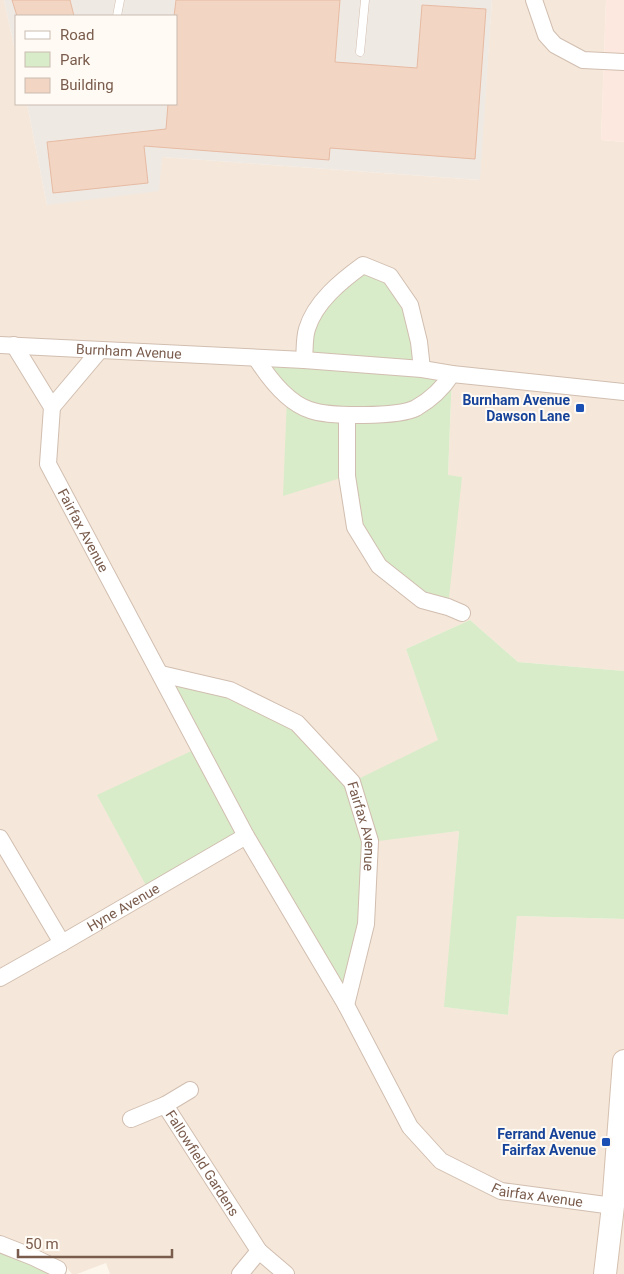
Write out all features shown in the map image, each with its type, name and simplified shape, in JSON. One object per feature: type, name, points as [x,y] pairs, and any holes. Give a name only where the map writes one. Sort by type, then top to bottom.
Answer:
[{"type":"street","points":[[534,0],[546,35],[555,45],[583,60],[624,62]]},
{"type":"street","points":[[304,360],[307,329],[321,302],[345,278],[363,265],[390,276],[410,305],[419,342],[422,369]]},
{"type":"street","points":[[7,345],[52,407],[100,350]]},
{"type":"street","name":"Burnham Avenue","points":[[7,345],[304,360],[422,369],[452,374],[624,392]]},
{"type":"street","points":[[256,358],[264,371],[287,397],[310,410],[347,415],[382,414],[414,408],[443,388],[452,374]]},
{"type":"street","name":"Fairfax Avenue","points":[[52,407],[48,464],[246,836],[346,1005],[410,1127],[442,1161],[501,1190],[613,1206]]},
{"type":"street","points":[[347,415],[347,476],[355,527],[379,566],[422,600],[462,613]]},
{"type":"street","name":"Fairfax Avenue","points":[[161,674],[230,690],[298,724],[352,782],[370,842],[366,924],[346,1005]]},
{"type":"street","name":"Hyne Avenue","points":[[0,978],[62,944],[246,836]]},
{"type":"street","points":[[0,838],[62,944]]},
{"type":"street","points":[[605,1274],[613,1206],[624,1069]]},
{"type":"street","points":[[165,1105],[190,1090]]},
{"type":"street","name":"Fallowfield Gardens","points":[[131,1119],[165,1105],[260,1251],[286,1274]]},
{"type":"street","points":[[0,1244],[33,1256],[58,1269]]},
{"type":"street","points":[[240,1274],[260,1251]]},
{"type":"lane","points":[[117,15],[120,0]]},
{"type":"lane","points":[[360,52],[365,0]]},
{"type":"shaded area","points":[[0,0],[4,0],[15,50],[15,105],[27,105],[47,205],[162,157],[479,180],[492,0],[606,0],[601,140],[624,142],[624,671],[518,662],[470,620],[406,649],[439,740],[246,836],[370,841],[459,831],[445,1007],[508,1015],[517,916],[624,919],[624,1274],[110,1274],[106,1263],[77,1274],[72,1274],[67,1268],[42,1251],[0,1237]],"holes":[[[452,375],[448,476],[462,477],[347,476],[287,397]]]},
{"type":"shaded area","points":[[4,0],[492,0],[480,180],[162,157],[159,191],[47,205],[27,105],[178,105],[178,15],[15,15],[15,50]]},
{"type":"shaded area","points":[[606,0],[624,0],[624,142],[601,140]]},
{"type":"green space","points":[[363,265],[390,276],[410,305],[422,369],[452,374],[448,475],[462,477],[448,607],[379,566],[355,527],[347,476],[283,496],[287,397],[256,358],[303,360],[307,329]]},
{"type":"green space","points":[[470,620],[518,662],[624,671],[624,919],[517,916],[508,1015],[444,1007],[459,831],[370,842],[346,1005],[247,836],[149,891],[97,795],[200,747],[161,674],[230,690],[297,723],[352,782],[438,740],[406,649]]},
{"type":"green space","points":[[0,1249],[32,1263],[49,1274],[0,1274]]},
{"type":"building","points":[[12,0],[70,0],[74,15],[17,15]]},
{"type":"building","points":[[176,0],[340,0],[335,62],[417,68],[422,5],[486,9],[475,159],[330,148],[329,160],[144,146],[148,183],[53,193],[47,142],[166,129],[168,105],[178,105],[178,15],[174,15]]},
{"type":"place","name":"Burnham Avenue Dawson Lane","points":[[580,408]]},
{"type":"place","name":"Ferrand Avenue Fairfax Avenue","points":[[606,1142]]}]
